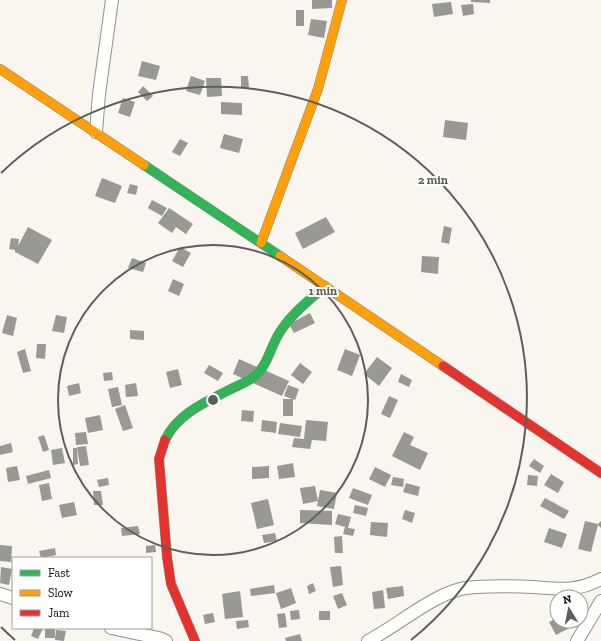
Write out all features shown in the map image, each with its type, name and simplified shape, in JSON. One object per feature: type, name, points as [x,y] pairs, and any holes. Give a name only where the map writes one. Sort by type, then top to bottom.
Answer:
[{"type":"main road","points":[[261,243],[318,89],[342,0]]},
{"type":"main road","points":[[0,69],[96,132],[601,473]]},
{"type":"main road","points":[[195,641],[171,584],[167,557],[159,459],[161,447],[167,433],[179,418],[195,407],[248,381],[260,371],[283,326],[293,314],[325,286]]},
{"type":"street","points":[[96,132],[98,94],[112,0]]},
{"type":"street","points":[[368,641],[384,633],[440,597],[465,588],[498,586],[565,590],[584,587],[601,579]]},
{"type":"street","points":[[0,594],[12,598]]},
{"type":"street","points":[[577,641],[601,600]]},
{"type":"street","points":[[116,629],[159,638],[166,641]]},
{"type":"building","points":[[312,0],[332,0],[332,8],[312,9]]},
{"type":"building","points":[[471,0],[490,0],[490,3],[471,2]]},
{"type":"building","points":[[451,2],[453,14],[434,17],[432,4]]},
{"type":"building","points":[[473,4],[474,14],[463,16],[461,5]]},
{"type":"building","points":[[296,10],[304,10],[304,26],[296,26]]},
{"type":"building","points":[[311,19],[327,21],[324,38],[308,35]]},
{"type":"building","points":[[142,61],[160,66],[156,80],[138,76]]},
{"type":"building","points":[[191,76],[205,81],[200,95],[186,91]]},
{"type":"building","points":[[241,76],[248,76],[249,88],[241,88]]},
{"type":"building","points":[[206,78],[221,78],[222,96],[207,97]]},
{"type":"building","points":[[143,86],[153,96],[147,101],[138,92]]},
{"type":"building","points":[[123,98],[135,102],[130,117],[118,113]]},
{"type":"building","points":[[221,102],[242,103],[242,115],[221,114]]},
{"type":"building","points":[[445,120],[468,123],[466,140],[443,137]]},
{"type":"building","points":[[224,134],[243,139],[239,153],[220,148]]},
{"type":"building","points":[[180,139],[188,143],[180,156],[172,152]]},
{"type":"building","points":[[102,178],[122,186],[115,203],[95,196]]},
{"type":"building","points":[[130,184],[138,186],[136,195],[127,193]]},
{"type":"building","points":[[152,200],[167,208],[162,216],[148,208]]},
{"type":"building","points":[[169,208],[193,224],[186,234],[176,227],[172,233],[158,223]]},
{"type":"building","points":[[326,217],[335,232],[303,249],[295,233]]},
{"type":"building","points":[[444,226],[452,228],[449,244],[441,242]]},
{"type":"building","points":[[28,227],[52,240],[38,264],[15,252],[15,250],[9,249],[11,238],[19,239],[18,246]]},
{"type":"building","points":[[180,247],[191,253],[183,267],[172,261]]},
{"type":"building","points":[[422,256],[439,257],[438,274],[421,272]]},
{"type":"building","points":[[132,258],[146,263],[143,272],[128,268]]},
{"type":"building","points":[[173,279],[184,284],[179,296],[168,291]]},
{"type":"building","points":[[310,313],[315,323],[294,333],[289,324]]},
{"type":"building","points":[[7,315],[17,318],[13,336],[2,333]]},
{"type":"building","points":[[56,315],[67,317],[64,333],[52,331]]},
{"type":"building","points":[[130,330],[144,331],[144,340],[130,339]]},
{"type":"building","points":[[37,344],[46,344],[45,359],[36,358]]},
{"type":"building","points":[[25,349],[31,371],[23,373],[17,352]]},
{"type":"building","points":[[345,349],[360,355],[352,376],[337,370]]},
{"type":"building","points":[[377,357],[392,368],[379,386],[364,374]]},
{"type":"building","points":[[239,359],[289,381],[282,396],[233,374]]},
{"type":"building","points":[[300,363],[312,372],[303,384],[291,375]]},
{"type":"building","points":[[209,365],[223,373],[218,381],[204,373]]},
{"type":"building","points":[[178,369],[182,385],[170,388],[166,372]]},
{"type":"building","points":[[112,372],[113,380],[104,381],[103,373]]},
{"type":"building","points":[[401,374],[412,380],[409,387],[398,382]]},
{"type":"building","points":[[79,383],[81,393],[69,396],[67,386]]},
{"type":"building","points":[[136,383],[138,396],[126,397],[125,385]]},
{"type":"building","points":[[288,385],[299,389],[295,400],[284,396]]},
{"type":"building","points":[[118,387],[122,405],[112,407],[108,389]]},
{"type":"building","points":[[389,396],[398,400],[390,418],[381,414]]},
{"type":"building","points":[[283,399],[293,399],[293,416],[283,416]]},
{"type":"building","points":[[125,405],[133,428],[123,431],[115,409]]},
{"type":"building","points":[[242,410],[254,411],[253,422],[241,421]]},
{"type":"building","points":[[100,415],[103,430],[88,433],[85,418]]},
{"type":"building","points":[[262,420],[277,422],[276,433],[261,431]]},
{"type":"building","points":[[306,420],[328,422],[326,441],[312,440],[310,449],[292,447],[294,438],[304,439]]},
{"type":"building","points":[[280,423],[302,426],[300,437],[278,434]]},
{"type":"building","points":[[86,432],[88,444],[76,445],[75,433]]},
{"type":"building","points":[[404,432],[414,437],[410,445],[428,453],[420,470],[392,456]]},
{"type":"building","points":[[44,435],[49,450],[43,452],[38,437]]},
{"type":"building","points":[[11,443],[13,452],[0,455],[0,446]]},
{"type":"building","points":[[86,446],[89,465],[80,466],[77,447]]},
{"type":"building","points":[[62,448],[65,463],[53,465],[51,450]]},
{"type":"building","points":[[73,448],[77,448],[78,464],[73,465]]},
{"type":"building","points":[[534,459],[544,466],[540,473],[529,466]]},
{"type":"building","points":[[293,463],[295,477],[279,479],[277,466]]},
{"type":"building","points":[[17,466],[20,480],[8,482],[6,468]]},
{"type":"building","points":[[269,466],[269,478],[252,479],[252,467]]},
{"type":"building","points":[[375,467],[391,475],[385,487],[369,479]]},
{"type":"building","points":[[49,470],[51,478],[28,484],[26,476]]},
{"type":"building","points":[[551,474],[564,482],[558,493],[544,485]]},
{"type":"building","points":[[528,475],[538,476],[537,486],[527,485]]},
{"type":"building","points":[[393,477],[404,479],[403,487],[391,485]]},
{"type":"building","points":[[108,478],[109,485],[99,487],[97,480]]},
{"type":"building","points":[[49,483],[52,499],[42,501],[39,485]]},
{"type":"building","points":[[406,483],[420,487],[418,496],[403,492]]},
{"type":"building","points":[[315,486],[318,501],[303,504],[300,488]]},
{"type":"building","points":[[353,488],[372,495],[368,505],[349,498]]},
{"type":"building","points":[[320,490],[337,493],[334,509],[317,506]]},
{"type":"building","points":[[93,491],[101,491],[103,505],[94,505]]},
{"type":"building","points":[[545,498],[569,511],[564,519],[540,506]]},
{"type":"building","points":[[268,499],[274,525],[257,529],[251,503]]},
{"type":"building","points":[[74,502],[77,515],[62,518],[59,505]]},
{"type":"building","points":[[355,505],[368,508],[366,516],[353,513]]},
{"type":"building","points":[[300,510],[332,511],[332,525],[300,523]]},
{"type":"building","points":[[405,510],[415,513],[412,523],[402,519]]},
{"type":"building","points":[[338,514],[351,517],[348,528],[355,529],[353,536],[343,534],[345,527],[335,524]]},
{"type":"building","points":[[585,521],[598,524],[601,521],[601,528],[598,525],[591,552],[578,549]]},
{"type":"building","points":[[371,522],[388,523],[387,537],[370,535]]},
{"type":"building","points":[[138,526],[140,534],[122,536],[121,528]]},
{"type":"building","points":[[549,528],[567,534],[562,548],[544,542]]},
{"type":"building","points":[[275,533],[277,541],[264,543],[262,535]]},
{"type":"building","points":[[342,536],[343,553],[335,553],[334,537]]},
{"type":"building","points":[[0,545],[12,546],[11,562],[0,561]]},
{"type":"building","points":[[155,545],[156,552],[146,553],[146,546]]},
{"type":"building","points":[[55,548],[56,555],[41,557],[39,551]]},
{"type":"building","points":[[341,566],[343,585],[333,587],[330,567]]},
{"type":"building","points":[[1,567],[12,569],[9,585],[0,583]]},
{"type":"building","points":[[313,583],[316,591],[309,594],[307,586]]},
{"type":"building","points":[[274,585],[275,593],[251,596],[250,589]]},
{"type":"building","points":[[403,586],[404,596],[388,599],[386,588]]},
{"type":"building","points":[[291,588],[296,603],[281,609],[276,593]]},
{"type":"building","points":[[383,590],[385,608],[374,609],[372,592]]},
{"type":"building","points":[[240,591],[243,617],[225,619],[222,594]]},
{"type":"building","points":[[342,593],[347,605],[338,609],[333,596]]},
{"type":"building","points":[[299,610],[300,619],[291,620],[290,611]]},
{"type":"building","points":[[319,611],[330,611],[330,620],[319,620]]},
{"type":"building","points":[[213,613],[215,622],[205,624],[203,615]]},
{"type":"building","points":[[285,613],[287,627],[279,628],[277,614]]},
{"type":"building","points":[[248,620],[249,627],[237,629],[236,621]]},
{"type":"building","points":[[34,629],[43,629],[38,639],[31,636]]},
{"type":"building","points":[[45,629],[55,629],[55,638],[45,638]]},
{"type":"building","points":[[553,629],[567,629],[556,635]]},
{"type":"building","points":[[56,630],[66,631],[64,641],[55,640]]},
{"type":"building","points":[[300,634],[302,641],[286,641],[285,638]]},
{"type":"traffic: fast","points":[[144,165],[280,256]]},
{"type":"traffic: fast","points":[[165,440],[177,422],[185,415],[255,376],[264,366],[278,335],[286,323],[325,286]]},
{"type":"traffic: slow","points":[[261,243],[318,89],[342,0]]},
{"type":"traffic: slow","points":[[0,69],[144,165]]},
{"type":"traffic: slow","points":[[280,256],[443,366]]},
{"type":"traffic: jam","points":[[443,366],[601,473]]},
{"type":"traffic: jam","points":[[165,440],[159,459],[167,557],[171,584],[195,641]]}]
